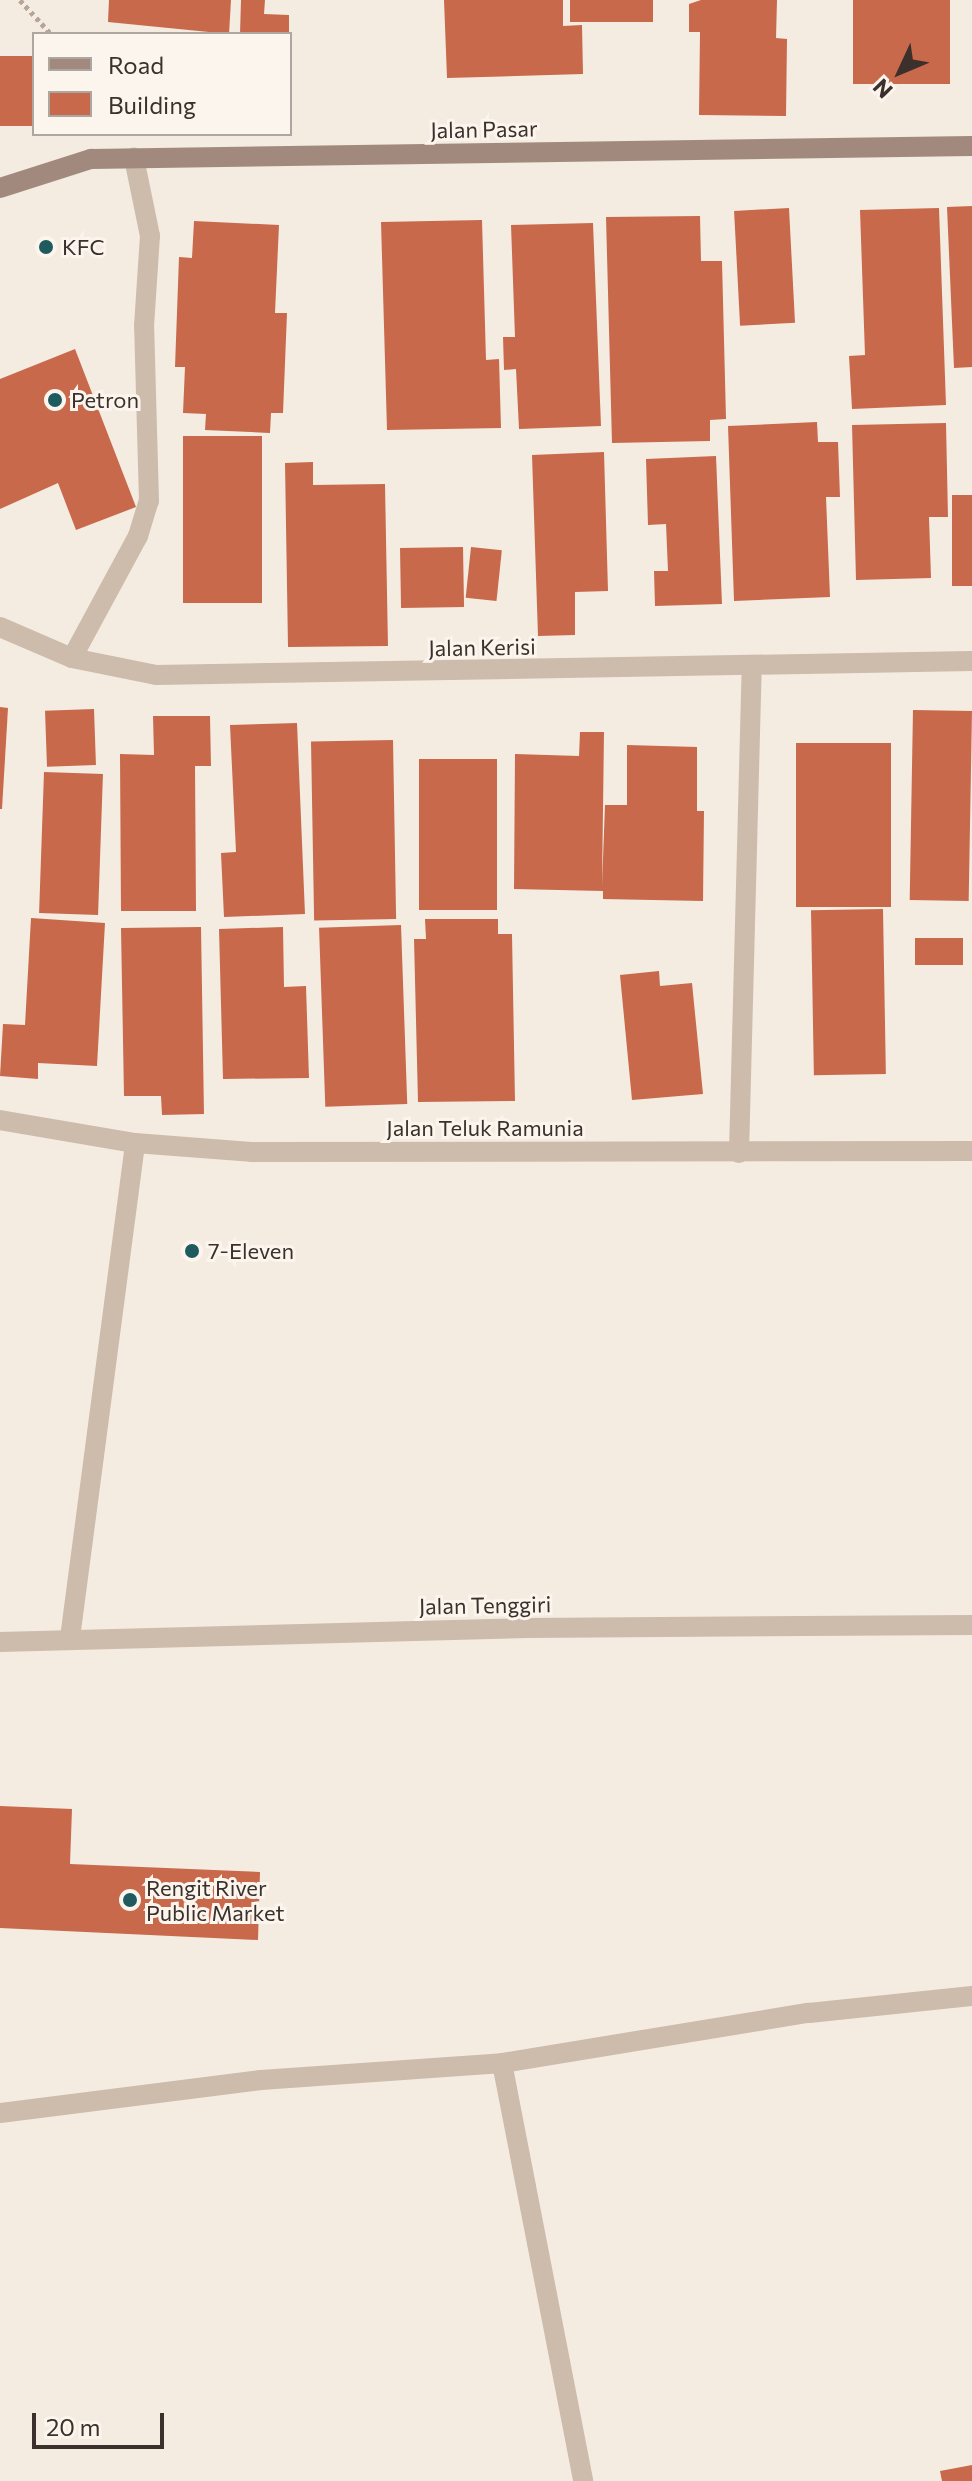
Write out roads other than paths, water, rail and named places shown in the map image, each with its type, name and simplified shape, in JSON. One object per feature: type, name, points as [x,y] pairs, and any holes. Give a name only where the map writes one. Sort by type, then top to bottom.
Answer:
[{"type":"main road","name":"Jalan Pasar","points":[[0,188],[91,159],[972,146]]},
{"type":"street","points":[[72,658],[138,536],[149,501],[144,326],[150,236],[134,158]]},
{"type":"street","name":"Jalan Kerisi","points":[[0,627],[72,658],[156,675],[752,668],[972,661]]},
{"type":"street","points":[[739,1153],[752,668]]},
{"type":"street","name":"Jalan Teluk Ramunia","points":[[0,1120],[135,1143],[251,1152],[972,1151]]},
{"type":"street","points":[[70,1638],[135,1143]]},
{"type":"street","name":"Jalan Tenggiri","points":[[0,1642],[70,1638],[972,1625]]},
{"type":"street","points":[[0,2113],[261,2080],[502,2063],[809,2013],[972,1996]]},
{"type":"street","points":[[502,2063],[583,2481]]},
{"type":"place","name":"KFC","points":[[46,247]]},
{"type":"place","name":"Petron","points":[[55,400]]},
{"type":"place","name":"7-Eleven","points":[[192,1251]]},
{"type":"place","name":"Rengit River Public Market","points":[[130,1900]]}]
